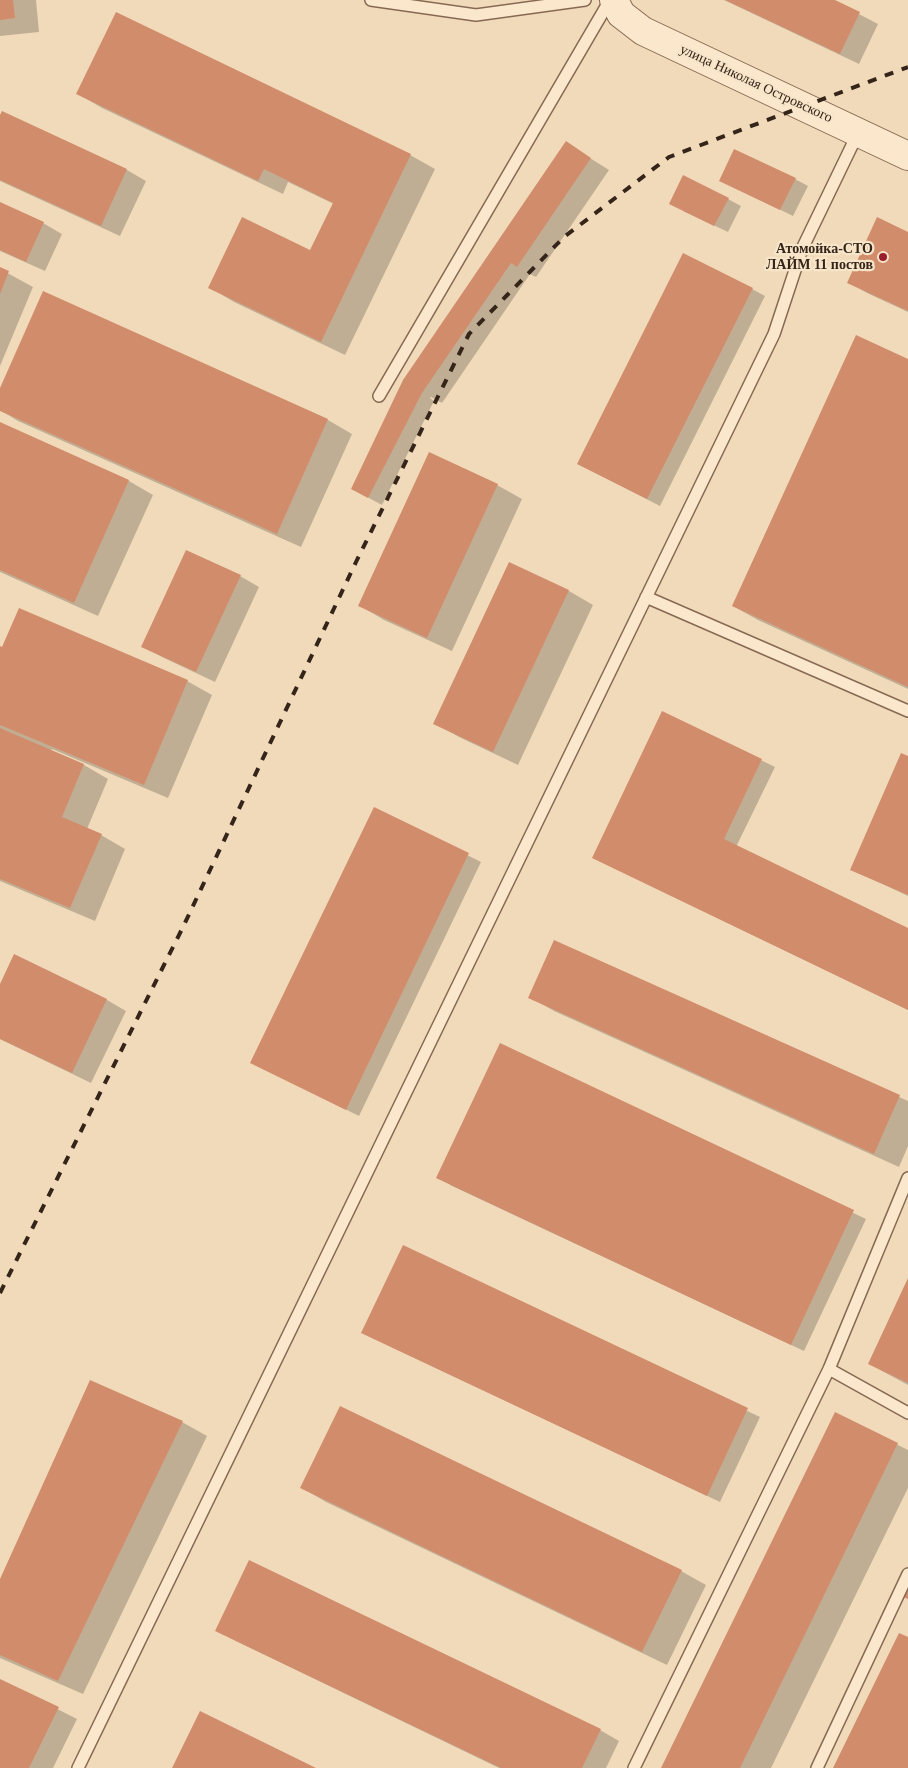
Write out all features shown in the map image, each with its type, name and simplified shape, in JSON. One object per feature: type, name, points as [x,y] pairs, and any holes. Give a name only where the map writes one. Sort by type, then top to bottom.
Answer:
[{"type":"street","name":"улица Николая Островского","points":[[614,0],[621,14],[643,31],[908,156]]},
{"type":"lane","points":[[371,0],[476,15],[585,0]]},
{"type":"lane","points":[[379,396],[610,0]]},
{"type":"lane","points":[[78,1768],[774,334],[802,249],[858,132]]},
{"type":"lane","points":[[646,597],[908,712]]},
{"type":"lane","points":[[634,1768],[829,1369],[908,1178]]},
{"type":"lane","points":[[829,1369],[908,1413]]},
{"type":"lane","points":[[817,1768],[908,1574]]},
{"type":"building","points":[[0,0],[13,0],[15,18],[0,20]]},
{"type":"building","points":[[725,0],[835,0],[860,12],[840,54]]},
{"type":"building","points":[[116,12],[411,154],[321,342],[208,288],[242,217],[310,250],[333,203],[264,169],[258,181],[76,94]]},
{"type":"building","points":[[2,111],[127,169],[101,226],[0,180],[0,115]]},
{"type":"building","points":[[566,141],[591,158],[517,267],[511,263],[422,393],[368,498],[351,489],[403,380]]},
{"type":"building","points":[[734,149],[796,178],[780,210],[719,181]]},
{"type":"building","points":[[683,175],[729,198],[714,226],[669,204]]},
{"type":"building","points":[[0,202],[44,222],[26,262],[0,250]]},
{"type":"building","name":"Атомойка-СТО ЛАЙМ 11 постов","points":[[877,217],[908,232],[908,311],[847,283]]},
{"type":"building","points":[[683,253],[753,288],[647,499],[577,464]]},
{"type":"building","points":[[0,267],[9,271],[0,294]]},
{"type":"building","points":[[43,291],[328,419],[277,534],[0,411],[0,388]]},
{"type":"building","points":[[856,335],[908,359],[908,687],[732,606]]},
{"type":"building","points":[[0,422],[129,480],[74,603],[0,570]]},
{"type":"building","points":[[429,452],[498,484],[427,638],[358,606]]},
{"type":"building","points":[[186,550],[241,575],[196,672],[141,647]]},
{"type":"building","points":[[509,562],[569,590],[493,752],[433,724]]},
{"type":"building","points":[[19,608],[188,680],[144,785],[0,725],[0,646],[2,647]]},
{"type":"building","points":[[662,711],[762,759],[724,839],[908,928],[908,1010],[592,858]]},
{"type":"building","points":[[0,728],[84,764],[62,817],[102,834],[70,908],[0,879]]},
{"type":"building","points":[[901,753],[908,756],[908,895],[850,870]]},
{"type":"building","points":[[374,807],[469,853],[346,1110],[250,1063]]},
{"type":"building","points":[[554,940],[900,1095],[874,1154],[528,998]]},
{"type":"building","points":[[14,954],[107,999],[72,1073],[0,1039],[0,984]]},
{"type":"building","points":[[500,1043],[854,1210],[791,1345],[436,1178]]},
{"type":"building","points":[[403,1245],[748,1408],[707,1496],[361,1333]]},
{"type":"building","points":[[908,1278],[908,1383],[868,1364]]},
{"type":"building","points":[[90,1380],[183,1421],[58,1681],[0,1655],[0,1579]]},
{"type":"building","points":[[340,1406],[682,1570],[642,1652],[300,1488]]},
{"type":"building","points":[[835,1412],[898,1443],[740,1768],[661,1768]]},
{"type":"building","points":[[249,1560],[601,1729],[582,1768],[501,1768],[215,1631]]},
{"type":"building","points":[[908,1587],[908,1599],[903,1597]]},
{"type":"building","points":[[899,1633],[908,1637],[908,1768],[833,1768]]},
{"type":"building","points":[[0,1679],[59,1707],[29,1768],[0,1768]]},
{"type":"building","points":[[200,1711],[316,1768],[172,1768]]},
{"type":"railway","points":[[0,1293],[183,927],[356,562],[469,334],[564,237],[669,157],[908,67]]},
{"type":"place","name":"Атомойка-СТО ЛАЙМ 11 постов","points":[[883,257]]}]
